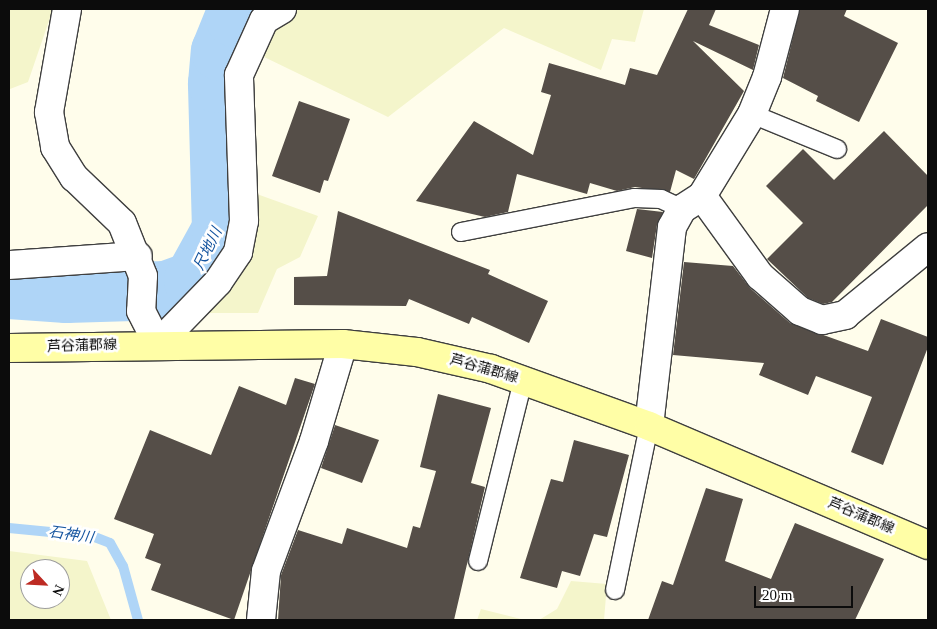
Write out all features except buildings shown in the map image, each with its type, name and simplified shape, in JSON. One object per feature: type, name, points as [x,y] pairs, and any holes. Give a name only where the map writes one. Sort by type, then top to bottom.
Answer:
[{"type":"main road","name":"芦谷蒲郡線","points":[[9,348],[158,344],[343,344],[417,352],[523,380],[649,426],[928,545]]},
{"type":"street","points":[[67,9],[49,112],[55,148],[74,177],[122,223],[140,266],[142,311],[158,344],[218,282],[238,252],[244,221],[239,75],[264,20],[282,9]]},
{"type":"street","points":[[649,426],[672,227],[692,202],[752,114],[767,77],[785,9]]},
{"type":"street","points":[[692,202],[760,276],[800,311],[822,320],[845,315],[928,247]]},
{"type":"street","points":[[9,266],[140,266]]},
{"type":"street","points":[[261,620],[266,571],[314,441],[343,344]]},
{"type":"lane","points":[[752,114],[837,149]]},
{"type":"lane","points":[[462,232],[635,198],[692,202]]},
{"type":"lane","points":[[478,561],[523,380]]},
{"type":"lane","points":[[615,590],[649,426]]},
{"type":"green space","points":[[9,9],[53,9],[28,82],[10,89]]},
{"type":"green space","points":[[297,9],[644,9],[635,42],[612,39],[601,70],[504,28],[388,117],[260,55],[276,23]]},
{"type":"green space","points":[[251,192],[318,216],[300,257],[277,269],[258,313],[201,313],[251,249],[258,220]]},
{"type":"green space","points":[[9,551],[87,561],[111,620],[9,620]]},
{"type":"green space","points":[[571,581],[607,584],[604,620],[539,620],[557,609]]},
{"type":"green space","points":[[481,609],[525,620],[477,620]]},
{"type":"waterway","name":"尺地川","points":[[9,289],[66,293],[166,290],[193,280],[221,229],[217,83],[220,51],[234,17],[244,9]]},
{"type":"waterway","name":"石神川","points":[[9,528],[92,536],[110,543],[123,566],[138,620]]}]
